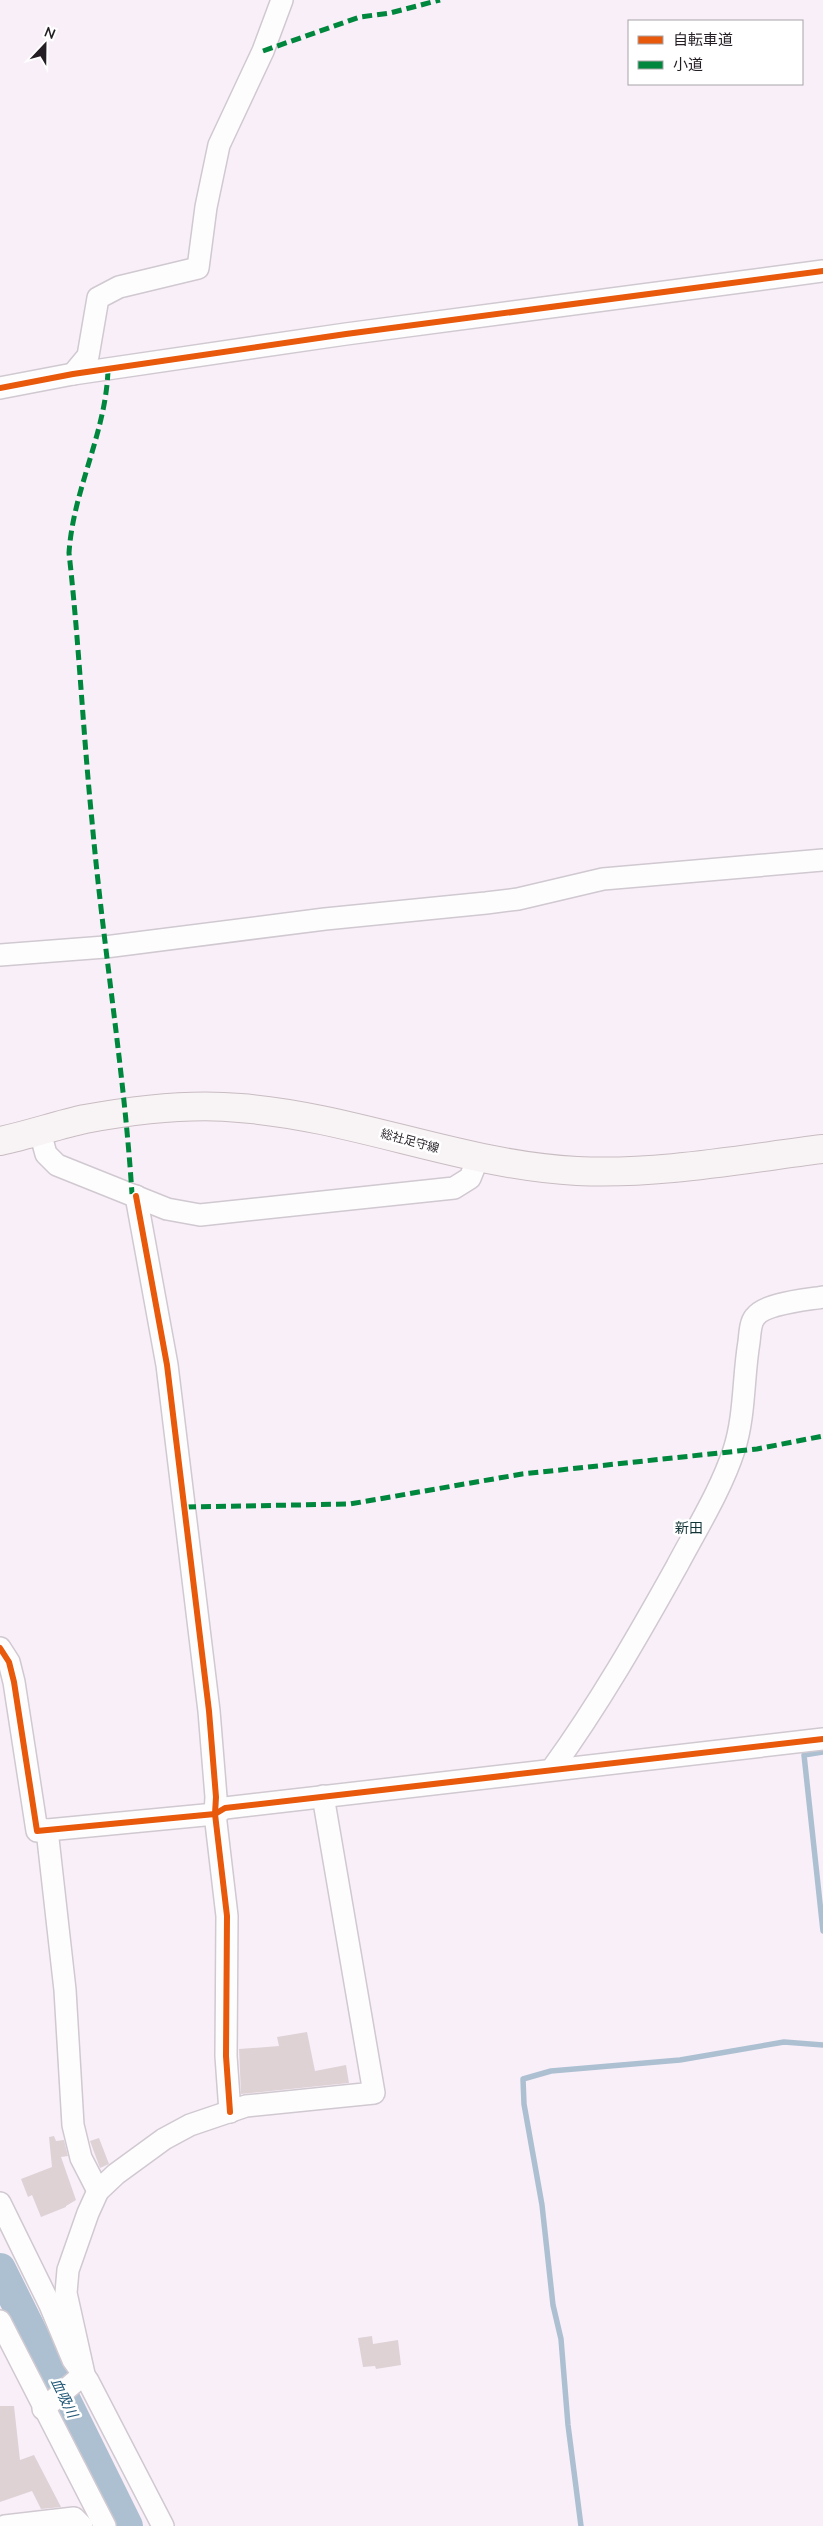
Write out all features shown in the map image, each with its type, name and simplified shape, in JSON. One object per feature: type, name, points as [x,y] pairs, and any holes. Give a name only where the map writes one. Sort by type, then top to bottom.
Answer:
[{"type":"main road","name":"総社足守線","points":[[0,1141],[85,1120],[170,1108],[238,1107],[298,1115],[355,1126],[478,1158],[576,1171],[697,1165],[823,1149]]},
{"type":"street","points":[[73,374],[88,356],[98,298],[119,287],[198,268],[206,207],[219,145],[264,50],[282,0]]},
{"type":"street","points":[[0,388],[73,374],[513,311],[823,271]]},
{"type":"street","points":[[0,954],[105,947],[325,919],[486,903],[518,899],[603,879],[823,860]]},
{"type":"street","points":[[40,1132],[46,1154],[57,1165],[167,1209],[200,1215],[454,1188],[470,1178],[478,1158]]},
{"type":"street","points":[[136,1196],[167,1365],[186,1507],[209,1711],[216,1797],[215,1814],[227,1916],[226,2056],[230,2112]]},
{"type":"street","points":[[552,1769],[585,1723],[636,1640],[702,1520],[733,1452],[740,1426],[746,1360],[754,1318],[759,1312],[768,1307],[823,1297]]},
{"type":"street","points":[[0,1648],[9,1662],[14,1682],[37,1831],[215,1814],[224,1808],[823,1738]]},
{"type":"street","points":[[82,2375],[66,2293],[71,2262],[88,2213],[98,2191],[116,2174],[164,2138],[190,2125],[246,2106],[374,2093],[323,1796]]},
{"type":"street","points":[[48,1830],[65,1990],[73,2125],[80,2158],[98,2191]]},
{"type":"street","points":[[0,2203],[50,2305],[73,2360],[163,2526]]},
{"type":"street","points":[[0,2321],[23,2369],[48,2405],[105,2526]]},
{"type":"street","points":[[0,2347],[23,2369]]},
{"type":"street","points":[[48,2405],[82,2375]]},
{"type":"street","points":[[5,2526],[74,2518],[82,2526]]},
{"type":"building","points":[[307,2032],[315,2071],[346,2065],[349,2083],[241,2094],[239,2049],[279,2046],[277,2037]]},
{"type":"building","points":[[54,2136],[56,2141],[64,2140],[68,2156],[61,2157],[76,2200],[66,2207],[41,2217],[32,2195],[28,2197],[21,2179],[52,2167],[49,2137]]},
{"type":"building","points":[[99,2138],[109,2164],[100,2168],[90,2141]]},
{"type":"building","points":[[372,2336],[373,2344],[398,2340],[401,2365],[376,2369],[375,2366],[363,2367],[358,2338]]},
{"type":"building","points":[[0,2406],[14,2406],[20,2460],[34,2455],[61,2507],[41,2509],[32,2491],[0,2502]]},
{"type":"waterway","points":[[823,1752],[804,1755],[823,1931]]},
{"type":"waterway","points":[[581,2526],[568,2425],[561,2339],[553,2305],[542,2205],[524,2104],[523,2079],[551,2071],[680,2060],[784,2042],[823,2045]]},
{"type":"waterway","name":"血吸川","points":[[0,2269],[127,2526]]},
{"type":"marked path","points":[[263,51],[360,17],[390,13],[440,0]]},
{"type":"marked path","points":[[108,370],[102,416],[76,507],[69,553],[89,788],[124,1101],[132,1194]]},
{"type":"marked path","points":[[186,1507],[350,1504],[522,1474],[757,1449],[823,1436]]},
{"type":"cycle path","points":[[0,388],[73,374],[346,334],[823,271]]},
{"type":"cycle path","points":[[136,1196],[167,1365],[209,1711],[216,1797],[215,1814],[227,1916],[226,2056],[230,2112]]},
{"type":"cycle path","points":[[0,1648],[9,1662],[14,1682],[37,1831],[215,1814],[225,1808],[823,1739]]},
{"type":"district","name":"新田","points":[[689,1528]]}]
